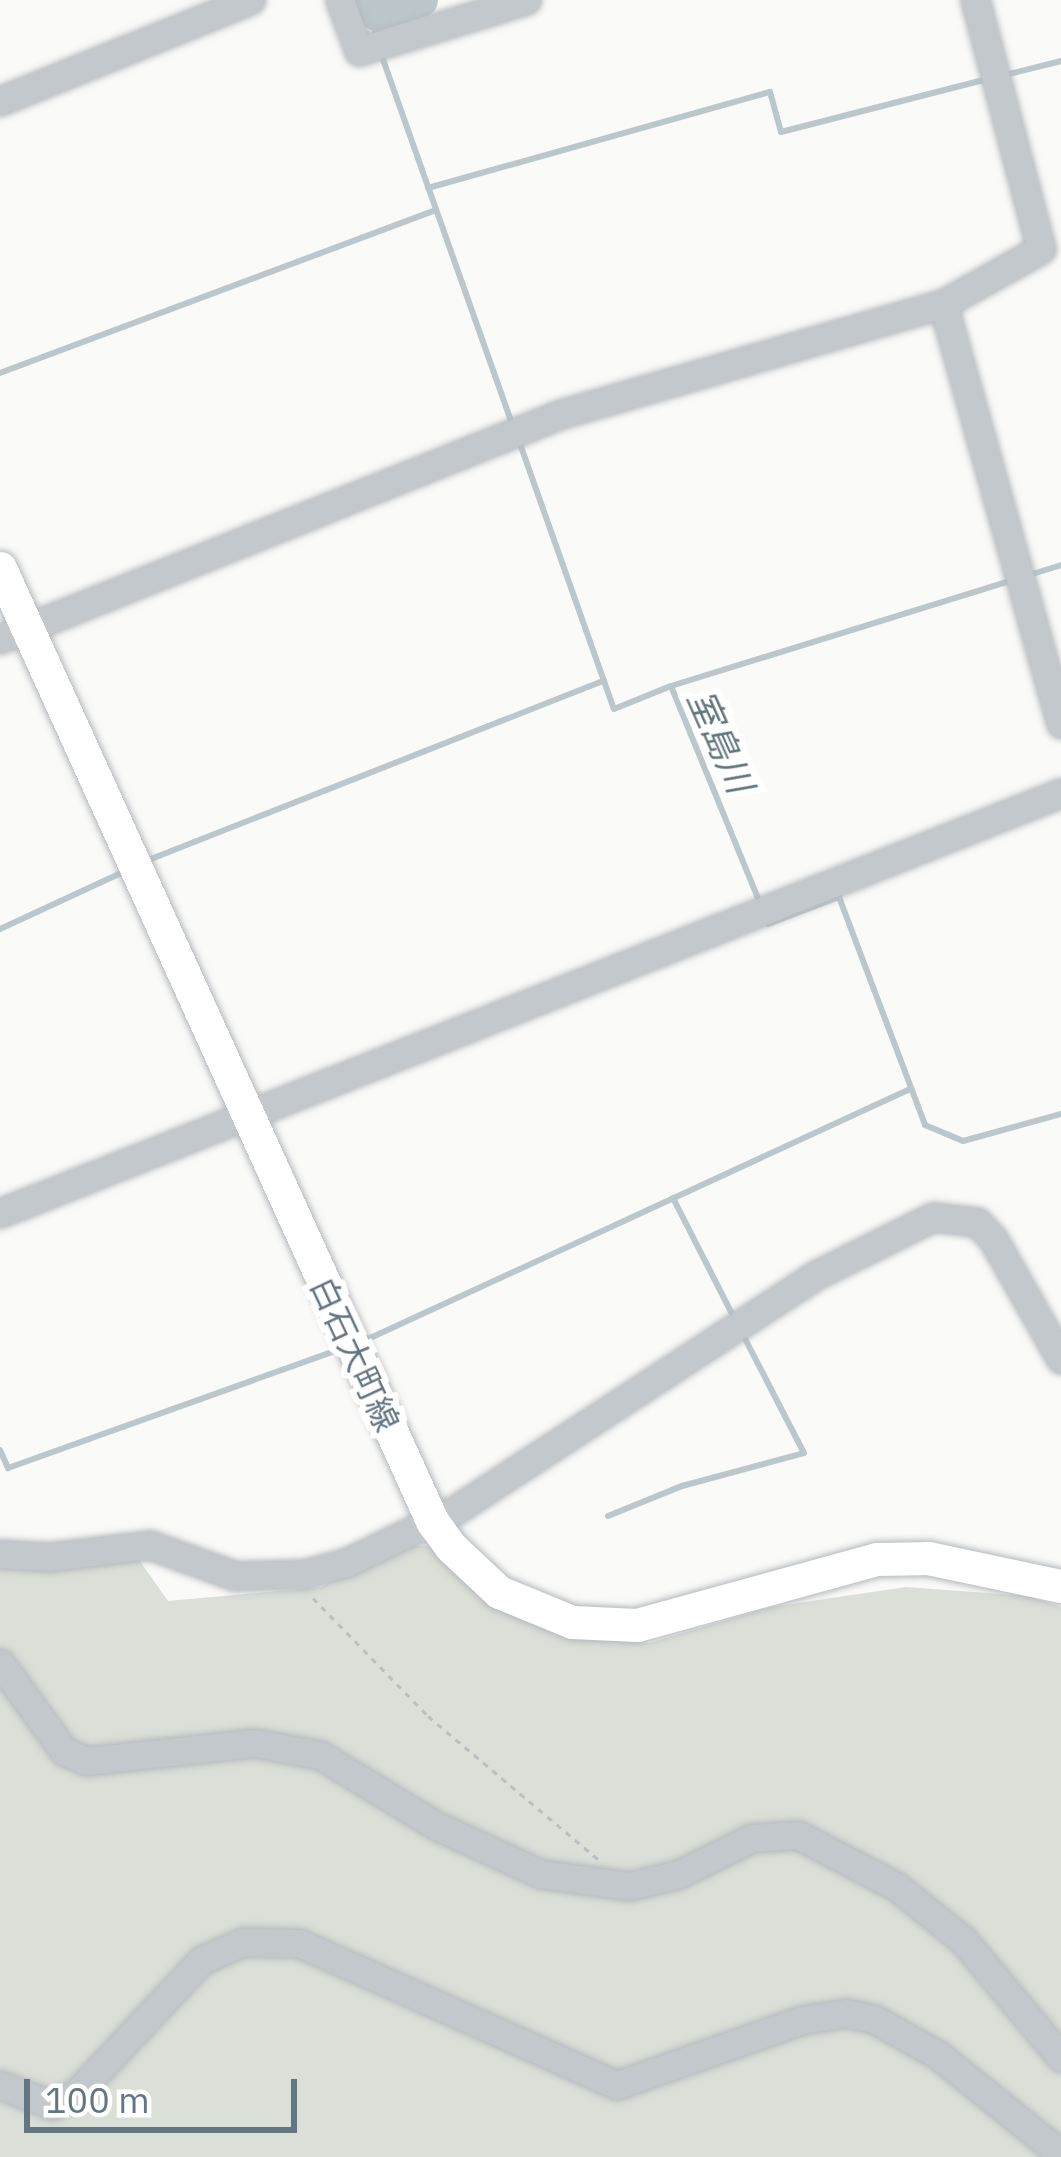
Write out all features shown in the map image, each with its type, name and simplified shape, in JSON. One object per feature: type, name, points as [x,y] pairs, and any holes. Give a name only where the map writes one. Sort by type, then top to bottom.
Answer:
[{"type":"main road","name":"白石大町線","points":[[0,568],[12,634],[243,1111],[431,1521],[499,1592],[572,1622],[637,1625],[876,1559],[928,1558],[1061,1586]]},
{"type":"street","points":[[0,101],[250,0]]},
{"type":"street","points":[[340,0],[358,51],[526,0]]},
{"type":"street","points":[[12,634],[515,431],[943,304],[1051,247],[995,78],[975,0]]},
{"type":"street","points":[[943,304],[1061,724]]},
{"type":"street","points":[[0,1213],[243,1111],[1061,794]]},
{"type":"street","points":[[2,1558],[150,1545],[215,1574],[305,1574],[431,1521],[814,1276],[933,1217],[964,1218],[993,1239],[1061,1359]]},
{"type":"street","points":[[0,1663],[64,1751],[86,1762],[255,1743],[320,1755],[437,1826],[541,1874],[630,1886],[679,1874],[752,1838],[798,1835],[897,1887],[964,1940],[1061,2056]]},
{"type":"street","points":[[0,2086],[27,2102],[64,2099],[202,1960],[243,1942],[299,1943],[617,2085],[802,2020],[846,2013],[874,2019],[938,2055],[1061,2154]]},
{"type":"path","points":[[305,1574],[313,1598],[428,1716],[630,1886]]},
{"type":"shaded area","points":[[397,1545],[433,1546],[488,1601],[559,1635],[649,1643],[771,1607],[906,1587],[1028,1596],[1061,1607],[1061,2157],[0,2157],[0,1568],[137,1557],[168,1601],[321,1587]]},
{"type":"waterway","points":[[371,0],[376,14],[421,0]]},
{"type":"waterway","name":"室島川","points":[[375,39],[376,14]]},
{"type":"waterway","name":"室島川","points":[[380,51],[512,423]]},
{"type":"waterway","points":[[1001,76],[1061,61]]},
{"type":"waterway","points":[[428,188],[770,92],[781,132],[988,79]]},
{"type":"waterway","points":[[0,373],[435,210]]},
{"type":"waterway","name":"室島川","points":[[519,441],[614,709],[671,686],[761,905]]},
{"type":"waterway","points":[[1029,575],[1061,565]]},
{"type":"waterway","points":[[671,686],[1011,581]]},
{"type":"waterway","points":[[151,859],[604,681]]},
{"type":"waterway","points":[[0,929],[119,874]]},
{"type":"waterway","name":"室島川","points":[[766,917],[768,924],[839,897],[925,1125],[963,1141],[1061,1114]]},
{"type":"waterway","points":[[368,1339],[910,1089]]},
{"type":"waterway","points":[[673,1198],[731,1312]]},
{"type":"waterway","points":[[608,1516],[682,1486],[804,1453],[744,1337]]},
{"type":"waterway","points":[[0,1450],[8,1468],[334,1351]]}]
